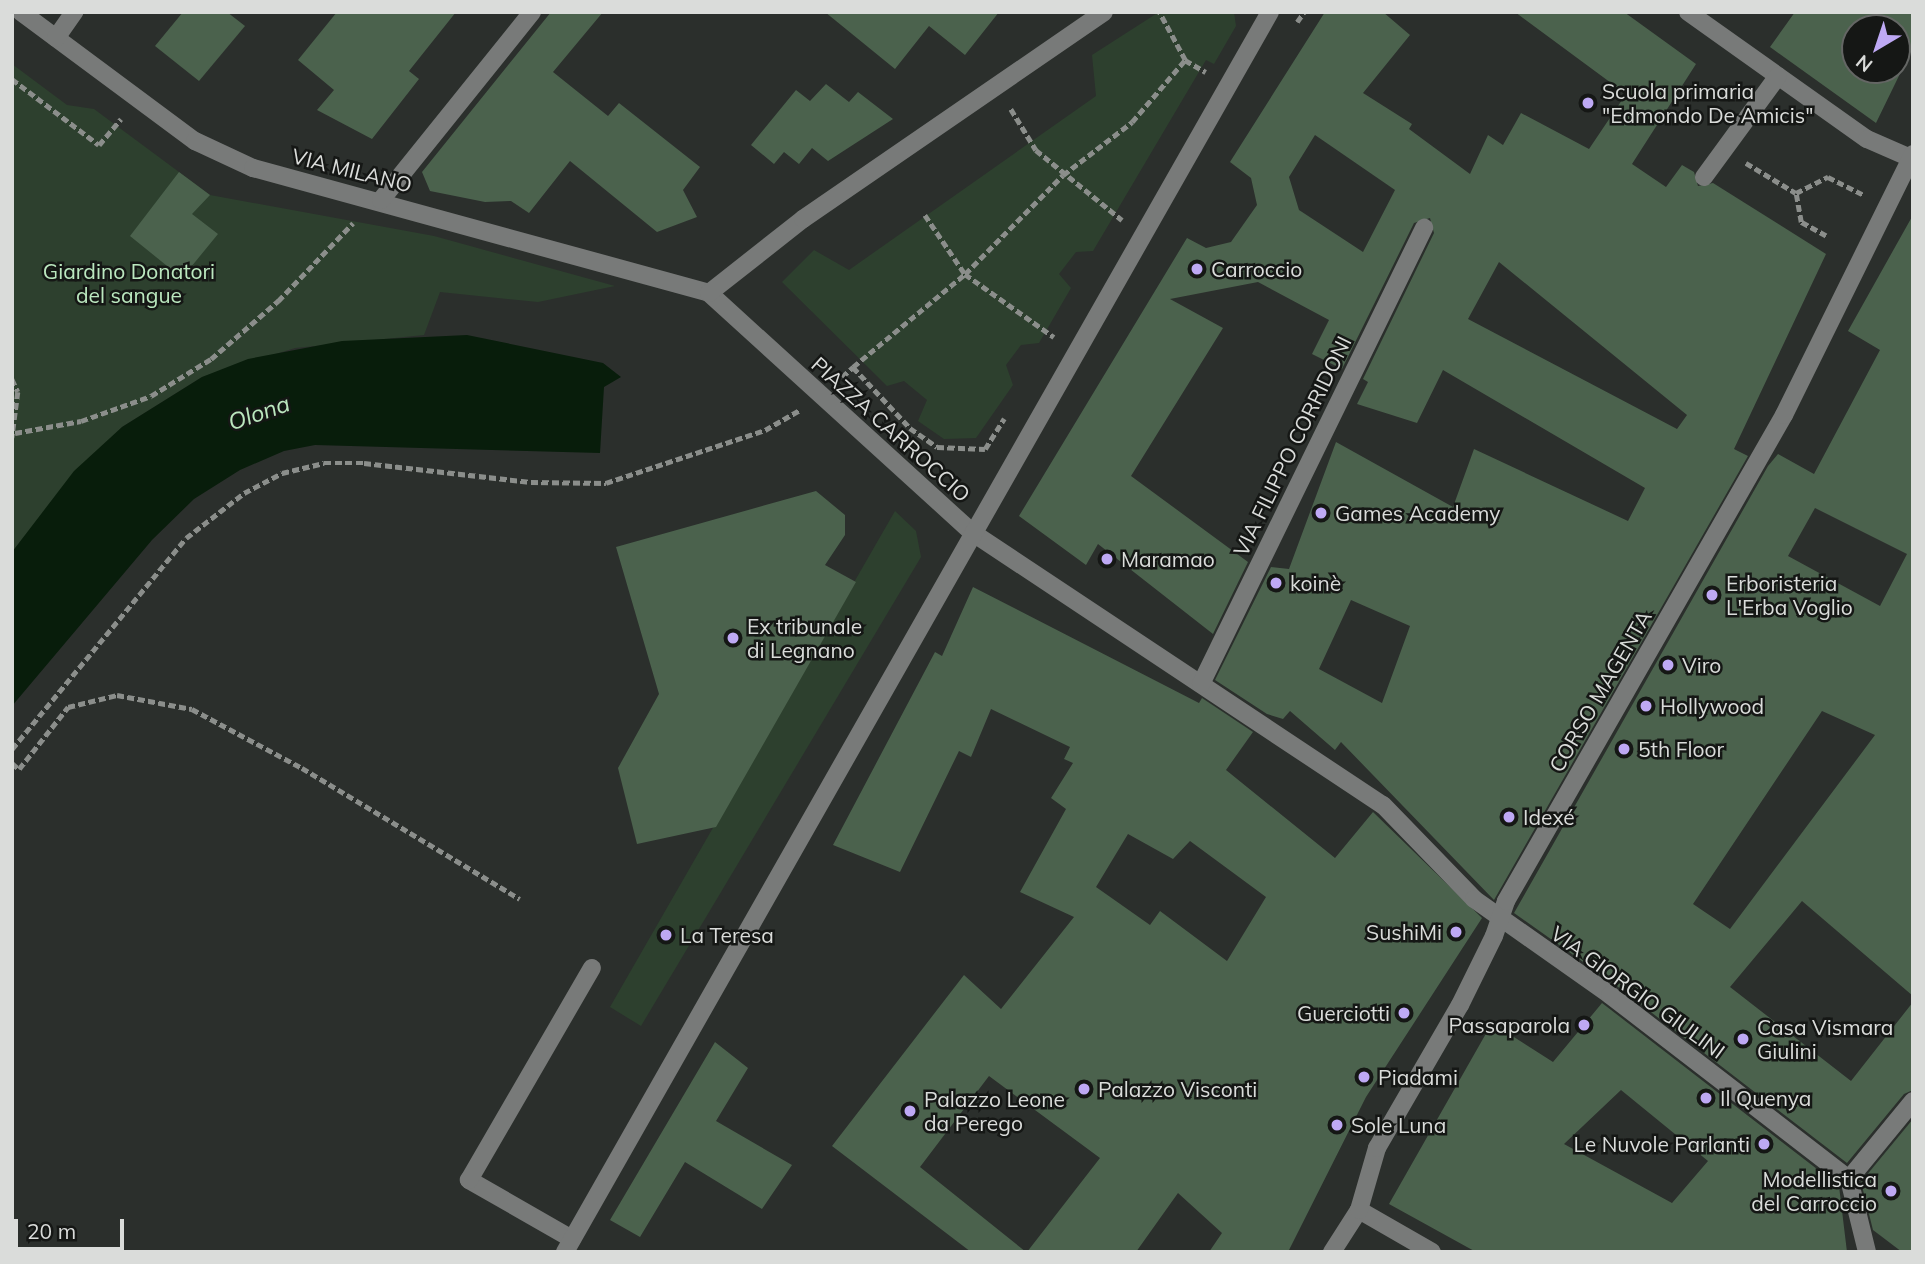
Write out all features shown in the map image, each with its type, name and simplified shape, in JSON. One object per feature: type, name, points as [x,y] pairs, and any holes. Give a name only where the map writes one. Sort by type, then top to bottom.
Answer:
[{"type":"street","name":"VIA MILANO","points":[[22,12],[195,141],[253,168],[381,200],[709,293]]},
{"type":"street","points":[[56,38],[74,12]]},
{"type":"street","points":[[381,200],[532,12]]},
{"type":"street","points":[[709,293],[803,219],[1104,12]]},
{"type":"street","name":"PIAZZA CARROCCIO","points":[[709,293],[973,533],[1229,84],[1259,21],[1269,12]]},
{"type":"street","points":[[1688,12],[1867,138],[1912,157]]},
{"type":"street","points":[[1704,177],[1727,151],[1778,76]]},
{"type":"street","name":"CORSO MAGENTA","points":[[1332,1252],[1359,1210],[1377,1148],[1460,1005],[1506,901],[1784,415],[1912,157]]},
{"type":"street","name":"VIA FILIPPO CORRIDONI","points":[[1201,684],[1424,228]]},
{"type":"street","points":[[592,968],[469,1180],[568,1245],[973,533],[1382,805],[1474,899],[1500,919]]},
{"type":"street","name":"VIA GIORGIO GIULINI","points":[[1500,919],[1610,995],[1849,1179]]},
{"type":"street","points":[[1870,1249],[1849,1179],[1913,1101]]},
{"type":"street","points":[[1359,1210],[1432,1252]]},
{"type":"path","points":[[1159,12],[1185,60],[1229,84]]},
{"type":"path","points":[[1290,33],[1304,12]]},
{"type":"path","points":[[12,749],[186,538],[244,493],[282,473],[324,463],[364,463],[531,482],[606,483],[765,430],[821,397],[853,366],[965,274],[1063,175],[1132,122],[1185,60]]},
{"type":"path","points":[[1200,84],[1208,73]]},
{"type":"path","points":[[12,79],[99,145]]},
{"type":"path","points":[[998,87],[1037,150],[1063,175],[1118,218],[1144,233]]},
{"type":"path","points":[[1727,151],[1796,193],[1801,222],[1826,236]]},
{"type":"path","points":[[1796,193],[1828,177],[1887,206]]},
{"type":"path","points":[[12,379],[18,392],[14,435],[81,421],[152,396],[211,359],[381,200]]},
{"type":"path","points":[[1111,229],[1125,206]]},
{"type":"path","points":[[925,215],[965,274],[1054,337]]},
{"type":"path","points":[[1047,348],[1060,325]]},
{"type":"path","points":[[853,366],[910,428],[937,447],[985,449],[1006,415]]},
{"type":"path","points":[[12,763],[19,769],[68,707],[117,695],[192,709],[302,768],[520,899]]},
{"type":"green space","points":[[1159,12],[1234,12],[1236,26],[1214,64],[1206,60],[1093,251],[1076,252],[1059,274],[1071,288],[1039,343],[1021,345],[1006,365],[1013,385],[976,438],[944,439],[918,421],[927,400],[904,381],[887,386],[782,282],[814,250],[849,270],[1096,96],[1092,55]]},
{"type":"green space","name":"Giardino Donatori del sangue","points":[[12,64],[67,105],[94,109],[210,195],[434,236],[615,286],[538,302],[440,292],[424,335],[295,348],[202,377],[122,427],[12,552]]},
{"type":"green space","points":[[895,511],[916,531],[921,557],[641,1026],[610,1007]]},
{"type":"water","name":"Olona","points":[[467,335],[603,363],[621,377],[604,387],[600,453],[315,445],[284,451],[240,470],[194,499],[152,540],[12,706],[12,552],[74,471],[122,427],[202,377],[248,359],[342,341]]},
{"type":"building","points":[[183,12],[227,12],[245,26],[199,81],[155,46]]},
{"type":"building","points":[[337,12],[456,12],[409,71],[419,79],[372,139],[317,110],[334,90],[298,60]]},
{"type":"building","points":[[551,12],[603,12],[553,72],[608,116],[619,103],[700,167],[683,190],[697,217],[657,232],[570,161],[529,213],[511,201],[485,202],[430,191],[422,172]]},
{"type":"building","points":[[825,12],[999,12],[965,55],[929,26],[895,69]]},
{"type":"building","points":[[1325,12],[1383,12],[1410,35],[1363,93],[1412,124],[1409,129],[1470,174],[1488,135],[1503,145],[1521,113],[1589,149],[1626,94],[1515,12],[1624,12],[1696,64],[1632,164],[1666,187],[1682,165],[1694,172],[1698,186],[1713,183],[1826,254],[1734,449],[1748,456],[1494,900],[1341,742],[1335,750],[1290,711],[1283,719],[1267,714],[1215,680],[1271,567],[1289,569],[1336,442],[1453,507],[1474,449],[1628,521],[1645,488],[1443,370],[1417,423],[1357,404],[1368,382],[1363,379],[1434,233],[1430,218],[1414,223],[1342,369],[1312,354],[1329,320],[1258,282],[1170,299],[1223,328],[1131,476],[1248,562],[1213,634],[1098,544],[1086,565],[1019,516],[1187,238],[1206,248],[1231,242],[1257,205],[1251,178],[1230,162]],"holes":[[[1315,135],[1395,190],[1363,252],[1299,210],[1289,177]],[[1499,262],[1687,415],[1677,429],[1468,319]],[[1351,600],[1410,626],[1382,703],[1319,669]]]},
{"type":"building","points":[[1795,12],[1913,12],[1911,51],[1911,14],[1841,14],[1841,84],[1895,84],[1876,123],[1770,47]]},
{"type":"building","points":[[826,84],[849,102],[858,92],[893,119],[828,161],[812,148],[799,164],[784,152],[774,164],[751,145],[796,90],[810,101]]},
{"type":"building","points":[[179,172],[210,195],[192,214],[218,234],[182,278],[130,236]]},
{"type":"building","points":[[1913,215],[1913,996],[1802,901],[1730,987],[1851,1081],[1913,1002],[1913,1090],[1904,1094],[1847,1163],[1617,986],[1514,913],[1768,466],[1778,454],[1814,474],[1880,350],[1848,331]],"holes":[[[1815,508],[1907,554],[1880,606],[1788,556]],[[1822,711],[1875,735],[1730,929],[1693,904]]]},
{"type":"building","name":"Ex tribunale di Legnano","points":[[816,491],[845,515],[845,535],[825,565],[856,582],[716,827],[637,844],[618,768],[659,694],[616,547]]},
{"type":"building","points":[[973,587],[1199,703],[1202,698],[1253,732],[1226,770],[1335,858],[1373,812],[1482,918],[1366,1097],[1288,1252],[1209,1252],[1222,1233],[1178,1193],[1136,1252],[1027,1252],[1100,1158],[989,1076],[920,1167],[1026,1252],[971,1252],[832,1146],[964,975],[1001,1009],[1074,917],[1020,892],[1066,809],[1051,798],[1073,763],[1064,759],[1070,747],[991,709],[971,757],[959,751],[900,872],[833,845],[935,652],[942,656]],"holes":[[[1128,834],[1173,859],[1190,841],[1266,897],[1227,961],[1160,911],[1150,925],[1096,887]]]},
{"type":"building","points":[[1602,1003],[1839,1186],[1847,1252],[1476,1252],[1389,1204],[1492,1023],[1553,1062]],"holes":[[[1621,1090],[1708,1161],[1672,1203],[1564,1144]]]},
{"type":"building","points":[[715,1042],[748,1068],[716,1121],[792,1165],[762,1209],[685,1162],[640,1237],[610,1220]]},
{"type":"building","points":[[1913,1119],[1913,1252],[1902,1252],[1873,1230],[1861,1182]]},
{"type":"place","name":"Scuola primaria \"Edmondo De Amicis\"","points":[[1588,103]]},
{"type":"place","name":"Carroccio","points":[[1197,269]]},
{"type":"place","name":"Games Academy","points":[[1321,513]]},
{"type":"place","name":"Maramao","points":[[1107,559]]},
{"type":"place","name":"koinè","points":[[1276,583]]},
{"type":"place","name":"Erboristeria L'Erba Voglio","points":[[1712,595]]},
{"type":"place","name":"Ex tribunale di Legnano","points":[[733,638]]},
{"type":"place","name":"Viro","points":[[1668,665]]},
{"type":"place","name":"Hollywood","points":[[1646,706]]},
{"type":"place","name":"5th Floor","points":[[1624,749]]},
{"type":"place","name":"Idexé","points":[[1509,817]]},
{"type":"place","name":"SushiMi","points":[[1456,932]]},
{"type":"place","name":"La Teresa","points":[[666,935]]},
{"type":"place","name":"Guerciotti","points":[[1404,1013]]},
{"type":"place","name":"Passaparola","points":[[1584,1025]]},
{"type":"place","name":"Casa Vismara Giulini","points":[[1743,1039]]},
{"type":"place","name":"Piadami","points":[[1364,1077]]},
{"type":"place","name":"Palazzo Visconti","points":[[1084,1089]]},
{"type":"place","name":"Il Quenya","points":[[1706,1098]]},
{"type":"place","name":"Palazzo Leone da Perego","points":[[910,1111]]},
{"type":"place","name":"Sole Luna","points":[[1337,1125]]},
{"type":"place","name":"Le Nuvole Parlanti","points":[[1764,1144]]},
{"type":"place","name":"Modellistica del Carroccio","points":[[1891,1191]]}]
